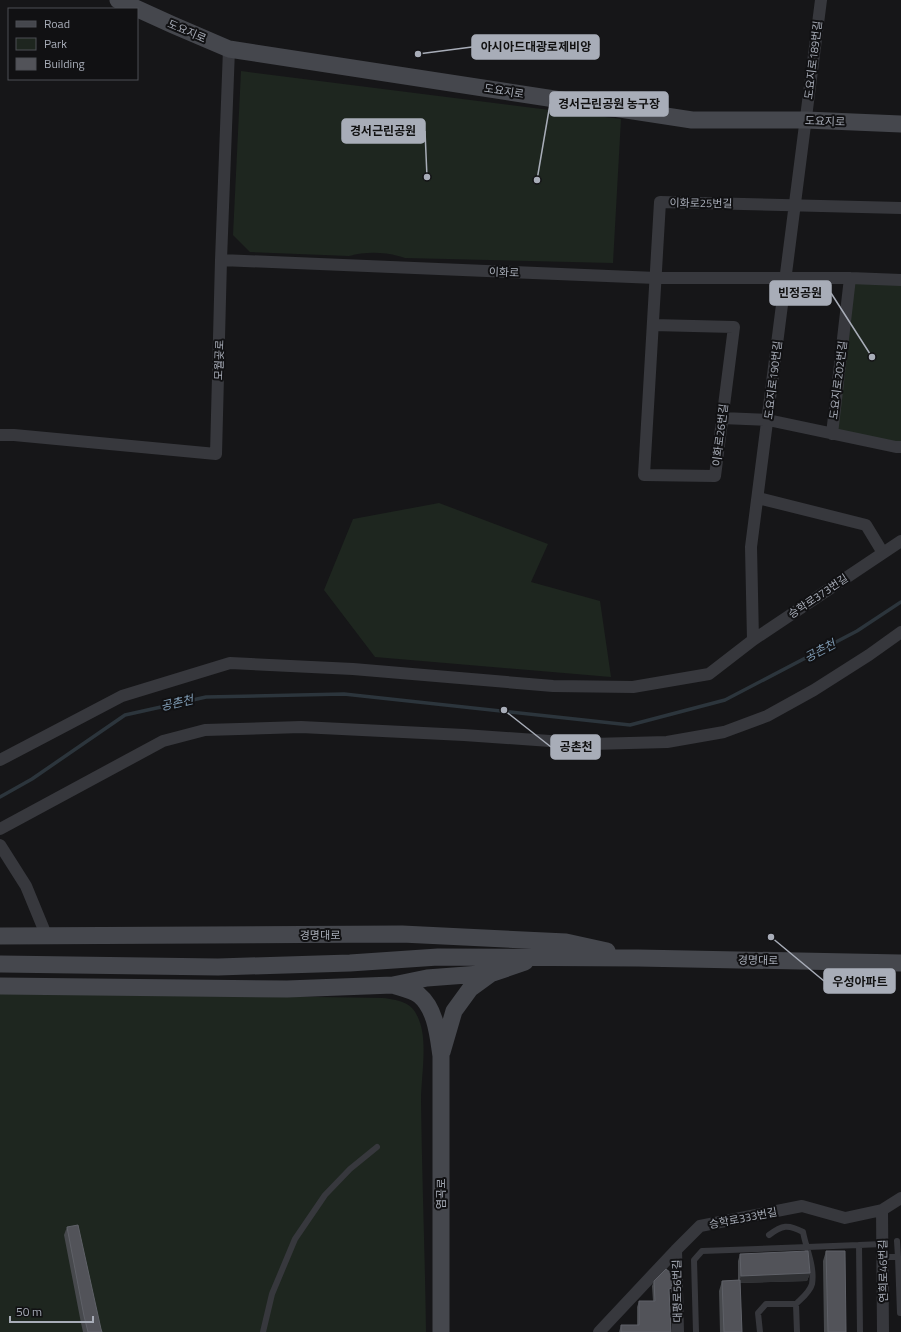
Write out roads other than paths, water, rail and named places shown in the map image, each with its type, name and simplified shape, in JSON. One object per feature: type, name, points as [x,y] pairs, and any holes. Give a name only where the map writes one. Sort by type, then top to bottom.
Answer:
[{"type":"main road","name":"도요지로","points":[[118,0],[135,8]]},
{"type":"main road","name":"도요지로","points":[[138,9],[229,49],[692,120],[806,120],[901,124]]},
{"type":"main road","name":"경명대로","points":[[0,936],[47,937],[402,934],[566,942],[638,958]]},
{"type":"main road","name":"경명대로","points":[[1,964],[218,967],[350,963],[438,957],[638,958],[901,963]]},
{"type":"main road","name":"경명대로","points":[[0,986],[287,989],[393,985],[427,978],[493,973],[541,957]]},
{"type":"main road","name":"염곡로","points":[[441,1056],[454,1011],[470,989],[493,973]]},
{"type":"main road","name":"염곡로","points":[[393,985],[418,994],[428,1004],[436,1029],[441,1056],[441,1332]]},
{"type":"street","name":"도요지로189번길","points":[[806,120],[821,0]]},
{"type":"street","name":"모월곶로","points":[[0,435],[14,435],[216,454],[221,260],[229,49]]},
{"type":"street","name":"도요지로190번길","points":[[753,640],[752,547],[806,120]]},
{"type":"street","name":"이화로25번길","points":[[656,278],[660,202],[796,205]]},
{"type":"street","points":[[796,205],[901,208]]},
{"type":"street","name":"이화로","points":[[221,260],[656,278],[786,279]]},
{"type":"street","name":"이화로26번길","points":[[653,325],[734,327],[715,476],[644,475],[653,325],[656,278]]},
{"type":"street","points":[[786,279],[850,278],[901,280]]},
{"type":"street","name":"도요지로202번길","points":[[832,434],[850,278]]},
{"type":"street","name":"도요지로202번길","points":[[722,418],[768,420],[901,447]]},
{"type":"street","points":[[758,498],[866,525],[883,553]]},
{"type":"street","name":"승학로373번길","points":[[0,760],[122,696],[230,663],[352,669],[553,686],[633,687],[709,674],[753,640],[901,541]]},
{"type":"street","points":[[0,829],[163,741],[205,730],[301,727],[464,735],[592,744],[667,742],[724,732],[767,716],[814,690],[869,656],[901,632]]},
{"type":"street","points":[[0,845],[26,886],[47,937]]},
{"type":"street","name":"승학로333번길","points":[[599,1332],[700,1226],[802,1206],[845,1218],[882,1210],[901,1198]]},
{"type":"street","name":"연희로46번길","points":[[882,1210],[883,1332]]},
{"type":"street","name":"대평로56번길","points":[[676,1250],[678,1332]]},
{"type":"lane","points":[[263,1332],[272,1294],[295,1239],[325,1195],[350,1169],[377,1147]]},
{"type":"lane","points":[[760,1332],[758,1312],[766,1304],[796,1304],[807,1293],[812,1285],[811,1260],[806,1247],[803,1232],[793,1226],[779,1228],[769,1235]]},
{"type":"lane","points":[[897,1241],[901,1313]]},
{"type":"lane","points":[[696,1332],[694,1260],[702,1251],[882,1244]]},
{"type":"lane","points":[[859,1245],[860,1332]]},
{"type":"lane","points":[[882,1257],[898,1257]]},
{"type":"lane","points":[[796,1304],[797,1332]]},
{"type":"waterway","name":"공촌천","points":[[0,797],[32,779],[125,715],[206,697],[344,694],[630,725],[725,700],[857,631],[901,602]]},
{"type":"place","name":"아시아드대광로제비앙","points":[[418,54]]},
{"type":"place","name":"경서근린공원","points":[[427,177]]},
{"type":"place","name":"경서근린공원 농구장","points":[[537,180]]},
{"type":"place","name":"빈정공원","points":[[872,357]]},
{"type":"place","name":"공촌천","points":[[504,710]]},
{"type":"place","name":"우성아파트","points":[[771,937]]}]
